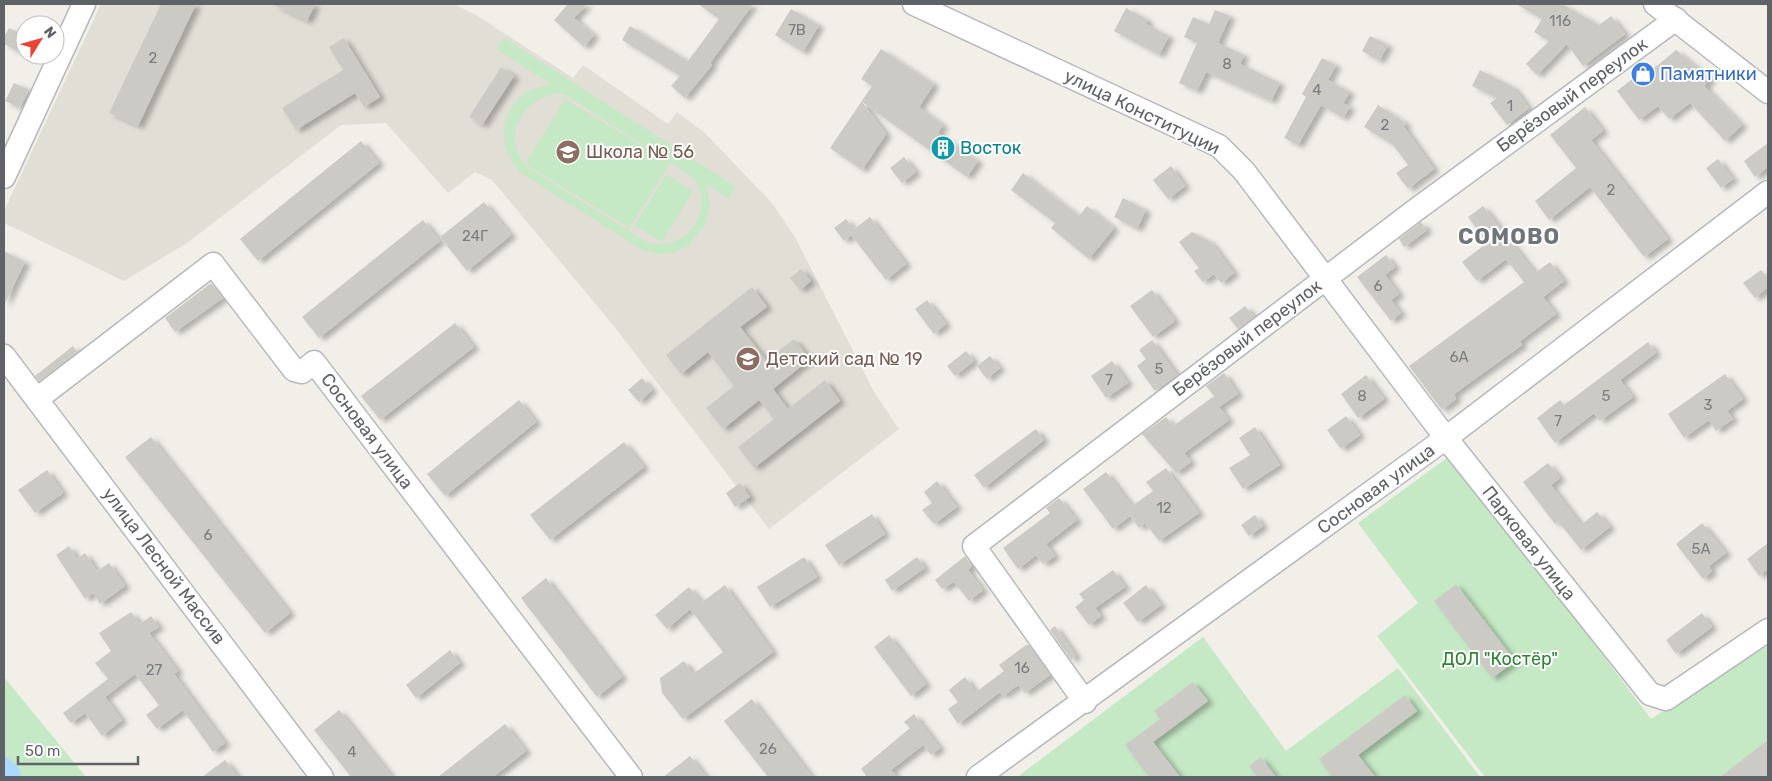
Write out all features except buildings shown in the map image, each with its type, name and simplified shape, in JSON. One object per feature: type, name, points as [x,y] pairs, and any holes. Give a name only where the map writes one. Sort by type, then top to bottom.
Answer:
[{"type":"street","points":[[4,177],[84,4]]},
{"type":"street","name":"улица Конституции","points":[[914,4],[1219,146],[1244,170],[1325,278]]},
{"type":"street","points":[[1655,4],[1768,92]]},
{"type":"street","name":"Берёзовый переулок","points":[[1085,702],[974,546],[1325,278],[1676,19]]},
{"type":"street","name":"Сосновая улица","points":[[978,777],[1085,702],[1446,438],[1768,192]]},
{"type":"street","name":"Сосновая улица","points":[[37,399],[213,264],[294,370],[302,372],[314,362],[631,777]]},
{"type":"street","name":"Парковая улица","points":[[1325,278],[1446,438],[1650,694],[1666,699],[1768,630]]},
{"type":"street","name":"улица Лесной Массив","points":[[4,356],[322,777]]},
{"type":"shaded area","name":"Школа № 56","points":[[101,4],[454,4],[478,16],[573,78],[583,65],[668,124],[677,112],[704,132],[772,203],[795,237],[874,392],[899,429],[769,529],[613,325],[492,180],[475,172],[448,193],[386,123],[341,125],[187,243],[124,281],[4,223],[4,211]]},
{"type":"green space","points":[[504,38],[736,187],[729,199],[706,184],[710,205],[705,225],[689,245],[675,252],[660,254],[641,249],[519,172],[510,158],[505,144],[504,130],[507,118],[513,106],[522,96],[551,84],[497,49]],"holes":[[[556,93],[566,95],[695,179],[700,192],[701,205],[699,217],[693,228],[673,242],[661,244],[647,242],[525,166],[516,142],[516,131],[519,121],[533,104],[543,98]]]},
{"type":"green space","points":[[565,99],[670,163],[630,228],[525,164]]},
{"type":"green space","points":[[666,175],[693,191],[662,242],[635,225]]},
{"type":"green space","name":"ДОЛ \"Костёр\"","points":[[1451,455],[1651,719],[1768,646],[1768,777],[1485,777],[1377,636],[1418,603],[1358,523]]},
{"type":"green space","points":[[1203,637],[1286,751],[1398,668],[1480,777],[1022,777],[1020,775]]},
{"type":"green space","points":[[4,677],[86,777],[4,777]]},
{"type":"water","points":[[4,755],[19,768],[21,777],[4,777]]},
{"type":"place","name":"Памятники","points":[[1643,74]]},
{"type":"place","name":"Восток","points":[[943,148]]},
{"type":"place","name":"Школа № 56","points":[[568,152]]},
{"type":"place","name":"Детский сад № 19","points":[[748,359]]},
{"type":"district","name":"СОМОВО","points":[[1509,236]]}]
